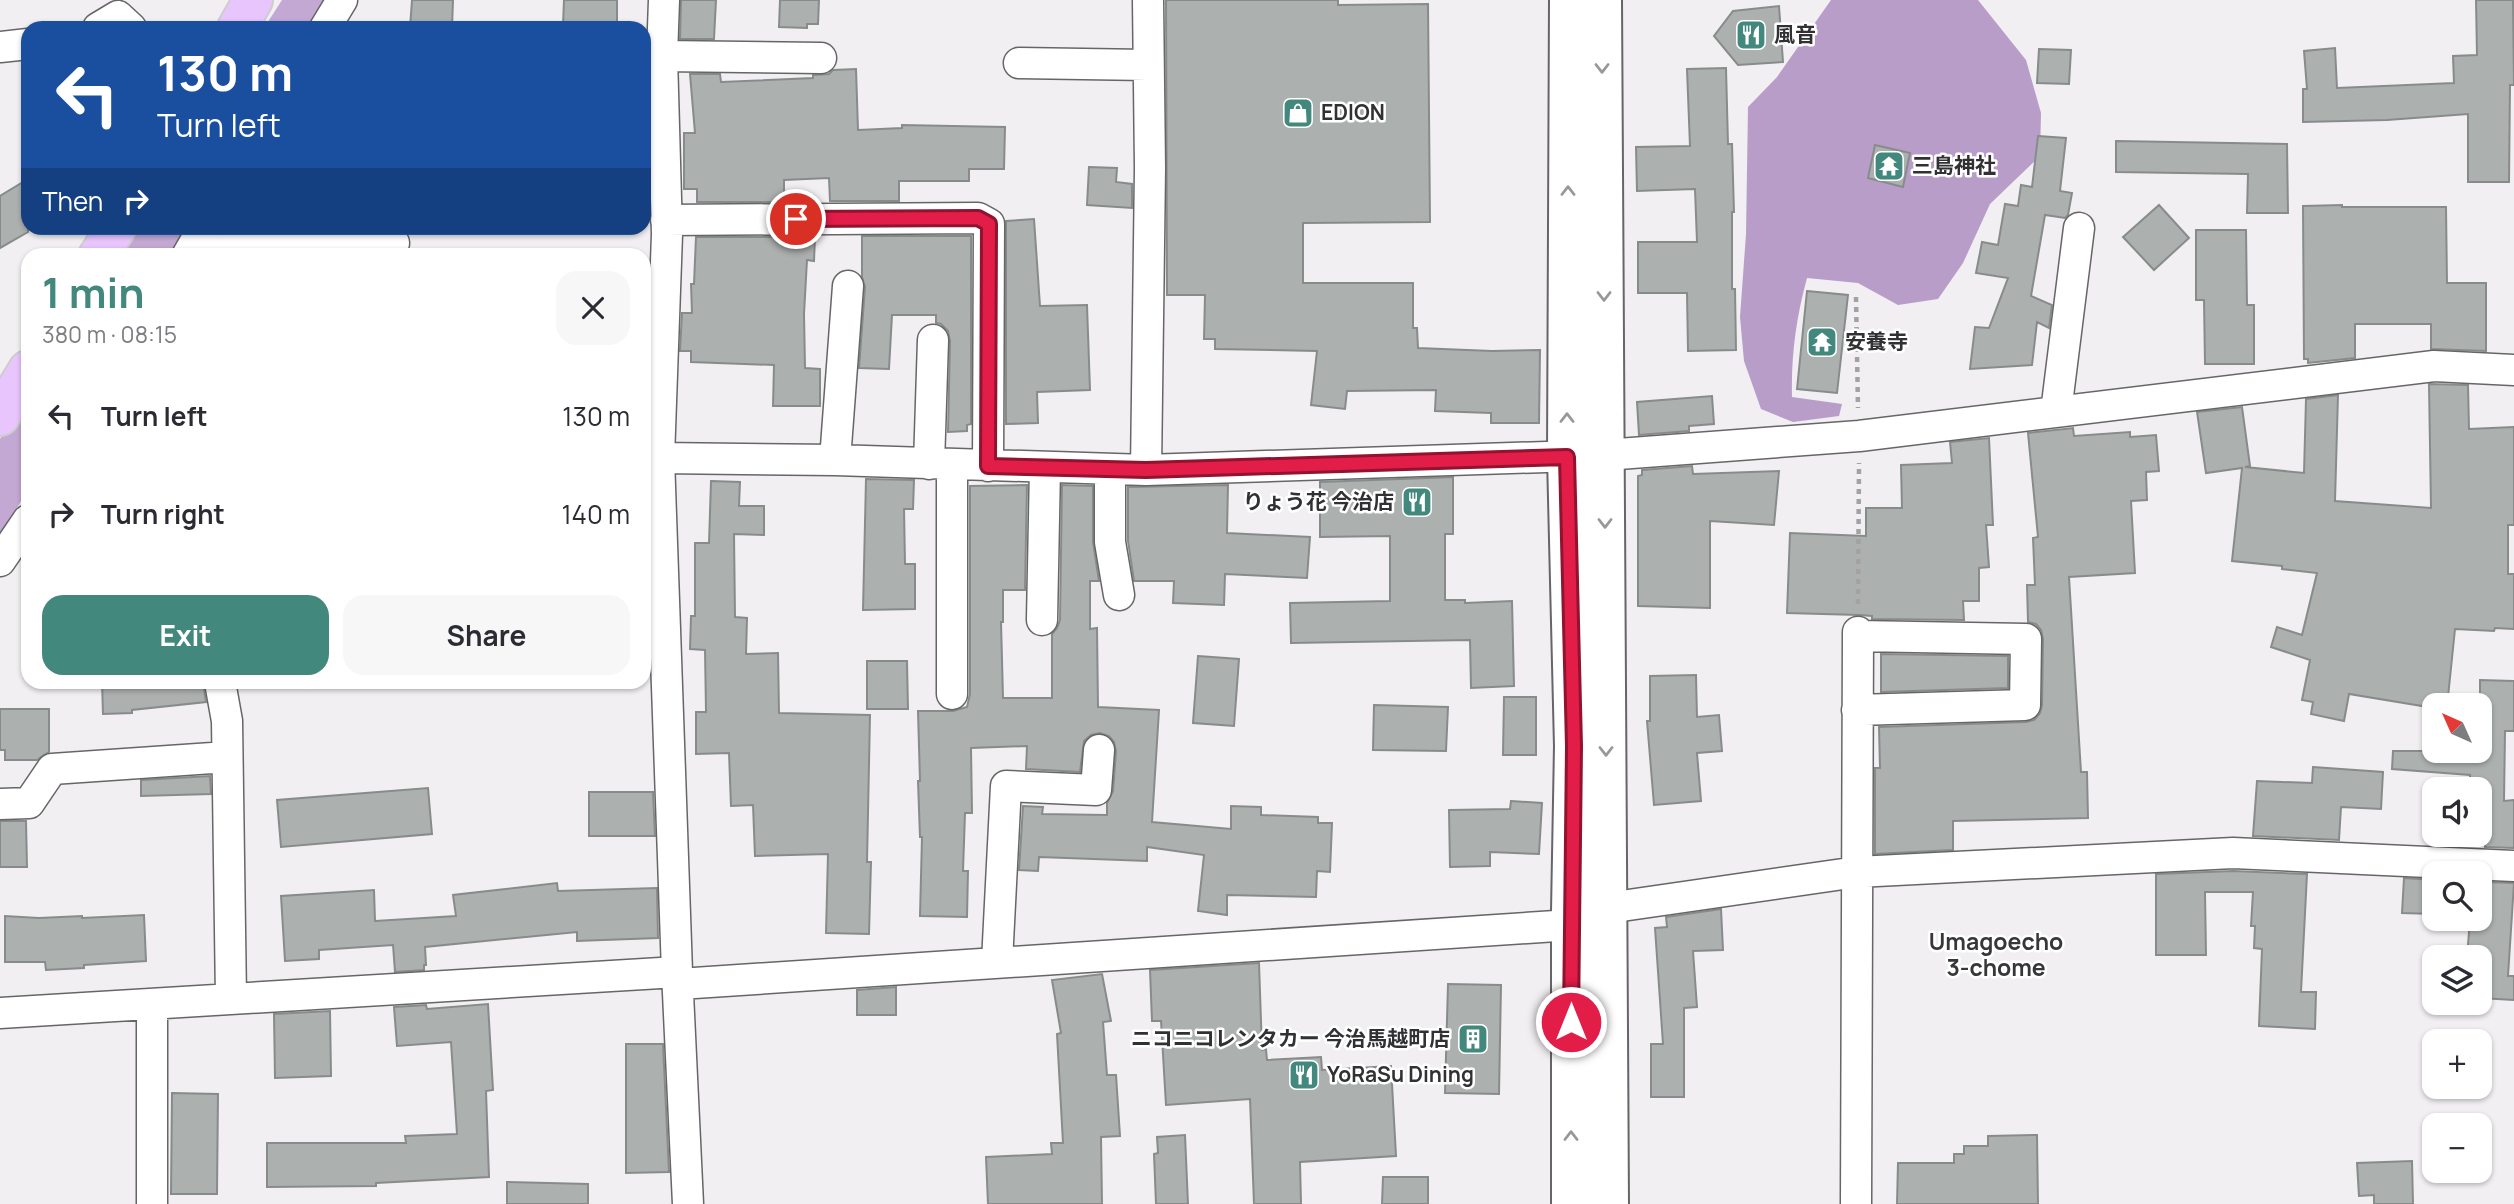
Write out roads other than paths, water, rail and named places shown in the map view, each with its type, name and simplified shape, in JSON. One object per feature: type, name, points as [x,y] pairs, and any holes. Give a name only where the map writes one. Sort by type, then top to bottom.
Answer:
[{"type":"main road","points":[[241,21],[253,0]]},
{"type":"street","points":[[329,21],[342,0]]},
{"type":"street","points":[[664,0],[666,220],[659,458],[688,1204]]},
{"type":"street","points":[[1146,470],[1150,168],[1147,0]]},
{"type":"street","points":[[1569,0],[1567,457],[1574,746],[1583,916],[1609,1204]]},
{"type":"street","points":[[1572,1204],[1605,456],[1602,0]]},
{"type":"street","points":[[0,47],[21,45]]},
{"type":"street","points":[[663,56],[821,58]]},
{"type":"street","points":[[1019,63],[1147,65]]},
{"type":"street","points":[[666,220],[978,218],[989,224],[988,466]]},
{"type":"street","points":[[2056,412],[2079,228]]},
{"type":"street","points":[[203,248],[219,240],[394,243]]},
{"type":"street","points":[[835,460],[848,286]]},
{"type":"street","points":[[933,340],[952,694]]},
{"type":"street","points":[[659,458],[835,460],[1146,470],[1605,456],[1859,436],[2434,366],[2514,370]]},
{"type":"street","points":[[1042,620],[1045,467]]},
{"type":"street","points":[[1110,469],[1110,542],[1119,595]]},
{"type":"street","points":[[0,561],[21,530]]},
{"type":"street","points":[[1856,1204],[1857,709],[1858,634],[2026,639],[2025,705],[1857,709]]},
{"type":"street","points":[[221,689],[227,721],[230,999]]},
{"type":"street","points":[[998,962],[1006,786],[1096,790],[1099,750]]},
{"type":"street","points":[[0,804],[29,803],[52,769],[227,757]]},
{"type":"street","points":[[0,1013],[230,999],[998,962],[1583,916],[1857,873],[2233,853],[2514,866]]},
{"type":"street","points":[[152,1004],[152,1204]]},
{"type":"place","name":"風音","points":[[1751,35]]},
{"type":"place","name":"EDION","points":[[1298,113]]},
{"type":"place","name":"三島神社","points":[[1889,166]]},
{"type":"place","name":"安養寺","points":[[1822,342]]},
{"type":"place","name":"りょう花 今治店","points":[[1417,502]]},
{"type":"place","name":"ニコニコレンタカー 今治馬越町店","points":[[1473,1039]]},
{"type":"place","name":"YoRaSu Dining","points":[[1304,1075]]},
{"type":"district","name":"Umagoecho 3-chome","points":[[1996,955]]}]
